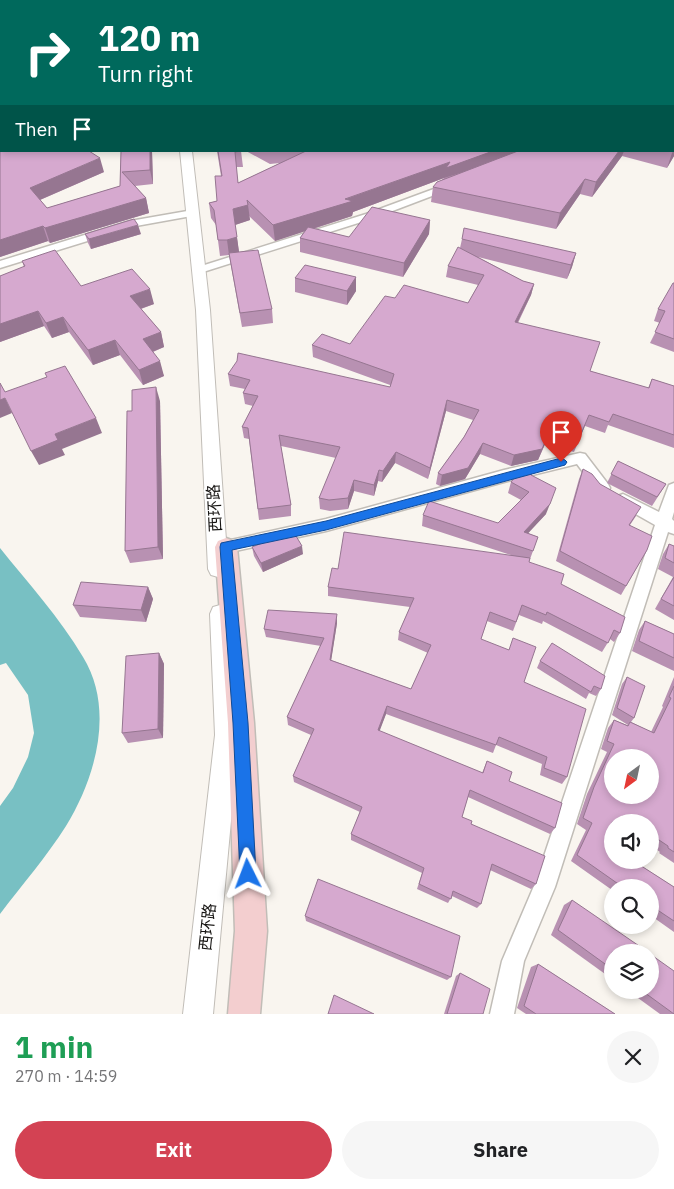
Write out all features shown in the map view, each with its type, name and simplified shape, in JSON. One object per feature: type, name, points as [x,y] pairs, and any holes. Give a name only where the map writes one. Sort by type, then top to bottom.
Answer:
[{"type":"main road","name":"西环路","points":[[221,548],[240,723],[251,931],[244,1014]]},
{"type":"street","name":"西环路","points":[[186,152],[203,310],[221,548],[227,735],[198,1014]]},
{"type":"street","points":[[199,270],[370,216],[458,183]]},
{"type":"street","points":[[0,265],[134,223],[193,213]]},
{"type":"street","points":[[221,548],[326,525],[504,476],[580,458],[601,488],[668,525]]},
{"type":"street","points":[[502,1014],[513,961],[544,887],[668,525],[674,489]]},
{"type":"water","points":[[0,548],[54,615],[83,657],[93,677],[98,698],[100,720],[98,743],[93,765],[77,807],[51,848],[0,914],[0,806],[13,788],[28,757],[34,733],[28,695],[6,663],[0,665]]},
{"type":"building","points":[[0,152],[91,152],[100,158],[30,188],[47,208],[120,186],[121,152],[150,152],[150,170],[122,172],[146,198],[45,228],[43,226],[0,240]]},
{"type":"building","points":[[218,152],[235,152],[238,183],[304,152],[490,152],[446,168],[450,162],[345,199],[353,201],[273,225],[247,200],[248,205],[233,209],[237,237],[227,240],[218,240],[214,210],[209,203],[217,201],[215,176],[222,176]]},
{"type":"building","points":[[515,152],[618,152],[596,182],[585,179],[560,213],[433,187],[437,182]]},
{"type":"building","points":[[372,207],[430,220],[404,263],[300,238],[308,227],[349,237]]},
{"type":"building","points":[[134,219],[138,225],[89,239],[85,234]]},
{"type":"building","points":[[464,228],[576,253],[571,265],[462,239]]},
{"type":"building","points":[[458,247],[523,281],[534,284],[515,322],[600,342],[590,371],[649,388],[652,379],[674,386],[674,435],[613,414],[609,422],[589,415],[578,441],[549,433],[542,449],[514,455],[483,443],[468,468],[442,475],[438,473],[464,437],[479,410],[447,400],[430,468],[396,452],[383,471],[379,470],[374,485],[354,480],[348,498],[329,500],[319,498],[340,447],[279,435],[291,505],[258,509],[248,428],[242,427],[258,396],[243,393],[250,380],[228,374],[237,361],[238,353],[390,387],[394,374],[312,345],[322,334],[350,344],[385,296],[395,298],[404,285],[468,303],[484,275],[448,266]]},
{"type":"building","points":[[55,250],[81,286],[132,269],[150,289],[130,296],[161,332],[143,339],[160,361],[139,370],[115,340],[88,350],[63,317],[46,323],[38,311],[0,324],[0,276],[25,266],[22,261]]},
{"type":"building","points":[[258,250],[272,309],[240,313],[229,253]]},
{"type":"building","points":[[305,265],[356,277],[347,291],[295,278]]},
{"type":"building","points":[[673,283],[674,339],[655,332],[665,311],[658,309]]},
{"type":"building","points":[[65,366],[96,418],[55,434],[58,440],[31,451],[5,398],[0,400],[0,383],[5,392],[47,377],[45,373]]},
{"type":"building","points":[[156,387],[158,547],[125,551],[127,411],[132,411],[132,390]]},
{"type":"building","points":[[618,461],[666,484],[657,497],[611,474]]},
{"type":"building","points":[[534,467],[531,475],[556,488],[550,504],[524,532],[538,537],[533,551],[423,515],[429,501],[498,523],[529,492],[511,482],[521,470]]},
{"type":"building","points":[[583,469],[592,474],[600,484],[641,507],[629,525],[652,536],[647,550],[626,586],[560,551]]},
{"type":"building","points":[[293,531],[302,546],[261,563],[252,547]]},
{"type":"building","points":[[344,532],[530,558],[529,562],[564,574],[561,584],[625,617],[620,633],[614,630],[608,643],[547,612],[546,615],[522,605],[516,622],[490,612],[481,639],[509,650],[513,638],[536,647],[524,682],[586,709],[567,777],[544,768],[547,757],[499,737],[496,745],[387,706],[378,730],[483,773],[487,761],[512,772],[509,781],[562,803],[555,828],[470,790],[462,817],[472,821],[471,824],[545,856],[536,884],[492,864],[481,904],[453,891],[451,899],[419,884],[424,868],[351,834],[362,807],[293,776],[314,729],[287,717],[324,638],[264,629],[268,610],[337,614],[330,660],[411,689],[431,645],[399,632],[414,598],[328,587],[332,568],[338,569]]},
{"type":"building","points":[[669,544],[674,546],[674,563],[665,558]]},
{"type":"building","points":[[674,577],[674,606],[661,599]]},
{"type":"building","points":[[81,582],[148,587],[141,610],[73,605]]},
{"type":"building","points":[[645,621],[674,634],[674,658],[639,641]]},
{"type":"building","points":[[552,643],[605,676],[601,689],[594,686],[591,692],[540,661]]},
{"type":"building","points":[[159,653],[158,729],[122,733],[126,656]]},
{"type":"building","points":[[627,677],[645,686],[634,718],[617,708]]},
{"type":"building","points":[[674,686],[674,852],[659,840],[659,814],[604,814],[604,869],[646,869],[674,887],[674,921],[659,911],[659,879],[611,879],[577,855],[592,823],[583,818],[604,766],[604,804],[659,804],[659,749],[612,749],[614,744],[607,741],[614,720],[628,726],[630,722],[654,733],[671,698],[669,697]]},
{"type":"building","points":[[318,879],[460,936],[451,977],[305,916]]},
{"type":"building","points":[[572,900],[604,922],[604,934],[622,934],[636,944],[604,944],[604,963],[558,930]]},
{"type":"building","points":[[659,960],[674,971],[674,1014],[653,999],[659,999]]},
{"type":"building","points":[[538,964],[615,1014],[536,1014],[524,1006]]},
{"type":"building","points":[[460,973],[490,989],[483,1014],[447,1014]]},
{"type":"building","points":[[334,995],[374,1014],[328,1014]]},
{"type":"route","points":[[248,874],[240,723],[226,547],[326,525],[561,462]]}]
